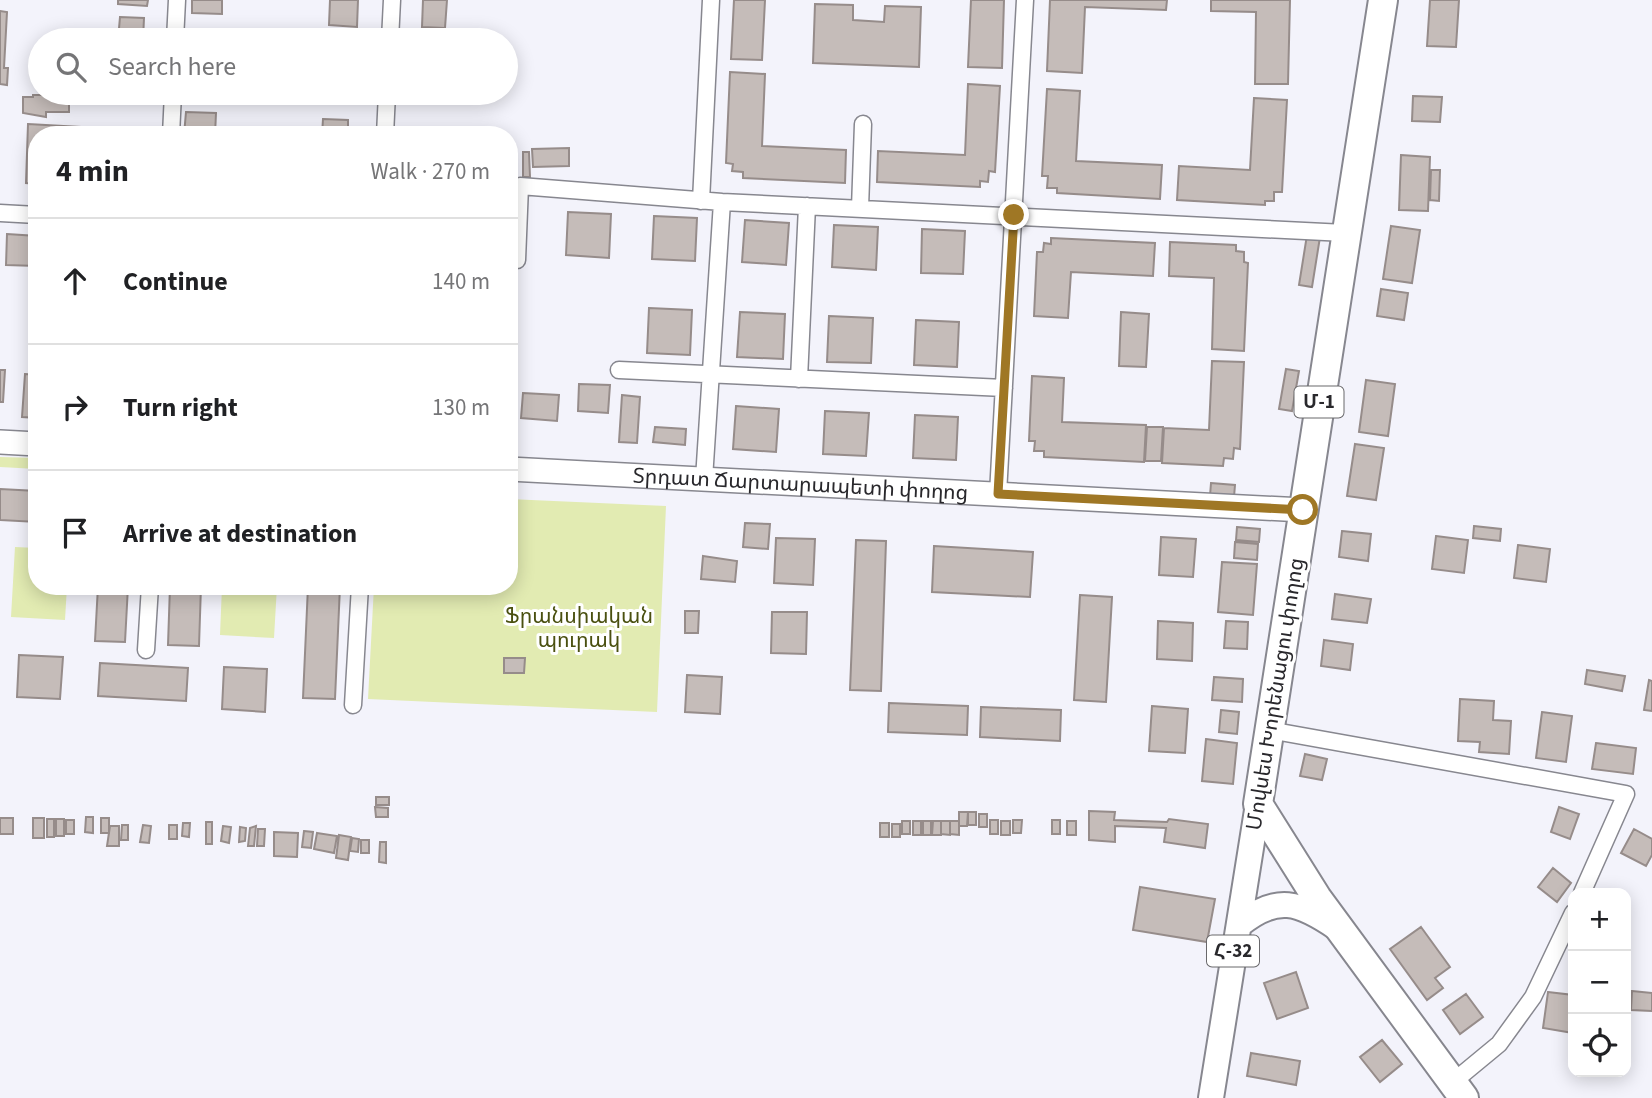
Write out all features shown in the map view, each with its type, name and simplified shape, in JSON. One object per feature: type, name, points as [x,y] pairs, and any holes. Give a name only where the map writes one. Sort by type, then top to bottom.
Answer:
[{"type":"highway","name":"Մովսես Խորենացու փողոց","points":[[1258,804],[1383,0]]},
{"type":"highway","points":[[1258,804],[1317,898],[1458,1090]]},
{"type":"main road","name":"Մովսես Խորենացու փողոց","points":[[1211,1098],[1258,804]]},
{"type":"main road","points":[[1239,925],[1259,909],[1284,904],[1314,912],[1343,932]]},
{"type":"street","points":[[176,28],[177,0]]},
{"type":"street","points":[[390,28],[391,0]]},
{"type":"street","points":[[701,201],[711,0]]},
{"type":"street","points":[[998,494],[1025,0]]},
{"type":"street","points":[[171,126],[172,105]]},
{"type":"street","points":[[385,126],[386,105]]},
{"type":"street","points":[[860,208],[863,124]]},
{"type":"street","points":[[518,235],[520,186],[701,201],[1345,233]]},
{"type":"street","points":[[704,479],[722,202]]},
{"type":"street","points":[[799,379],[807,206]]},
{"type":"street","points":[[0,213],[28,215]]},
{"type":"street","points":[[619,370],[1004,388]]},
{"type":"street","points":[[0,442],[28,444]]},
{"type":"street","name":"Տրդատ Ճարտարապետի փողոց","points":[[518,469],[1303,510]]},
{"type":"street","points":[[146,650],[149,595]]},
{"type":"street","points":[[353,705],[359,595]]},
{"type":"street","points":[[1269,730],[1626,794],[1584,888]]},
{"type":"street","points":[[1458,1090],[1499,1044],[1533,997],[1568,923]]},
{"type":"green space","points":[[0,457],[28,458],[28,469],[0,467]]},
{"type":"green space","name":"Ֆրանսիական պուրակ","points":[[518,499],[666,506],[657,712],[368,699],[374,595],[518,595]]},
{"type":"green space","points":[[15,547],[28,548],[28,595],[66,595],[65,620],[11,617]]},
{"type":"green space","points":[[222,595],[276,595],[274,638],[220,635]]},
{"type":"building","points":[[118,0],[148,0],[147,6],[118,4]]},
{"type":"building","points":[[192,0],[222,0],[222,14],[192,13]]},
{"type":"building","points":[[330,0],[358,0],[357,27],[329,25]]},
{"type":"building","points":[[423,0],[447,0],[445,28],[422,27]]},
{"type":"building","points":[[734,0],[765,0],[762,60],[731,59]]},
{"type":"building","points":[[971,0],[1004,0],[1002,68],[968,67]]},
{"type":"building","points":[[1050,0],[1167,0],[1166,10],[1085,7],[1082,73],[1047,71]]},
{"type":"building","points":[[1211,0],[1290,0],[1288,84],[1255,84],[1256,12],[1211,11]]},
{"type":"building","points":[[1430,0],[1459,0],[1456,47],[1427,46]]},
{"type":"building","points":[[815,4],[853,5],[853,20],[884,22],[885,6],[921,7],[919,67],[813,63]]},
{"type":"building","points":[[0,11],[7,12],[4,68],[8,68],[7,85],[0,84]]},
{"type":"building","points":[[120,17],[144,18],[144,28],[119,28]]},
{"type":"building","points":[[730,72],[765,74],[762,146],[846,150],[845,183],[743,178],[743,172],[732,171],[733,164],[726,163]]},
{"type":"building","points":[[968,84],[1000,86],[995,172],[989,171],[988,182],[980,181],[980,187],[877,182],[878,151],[965,155]]},
{"type":"building","points":[[1047,89],[1080,91],[1076,161],[1162,165],[1160,199],[1057,193],[1057,188],[1047,188],[1048,176],[1042,176]]},
{"type":"building","points":[[1413,96],[1442,97],[1440,122],[1412,121]]},
{"type":"building","points":[[23,97],[28,97],[28,105],[69,105],[69,112],[46,112],[46,117],[23,113]]},
{"type":"building","points":[[1254,98],[1287,100],[1282,192],[1274,192],[1274,201],[1265,201],[1265,205],[1177,200],[1179,166],[1250,170]]},
{"type":"building","points":[[186,112],[216,113],[215,126],[185,126]]},
{"type":"building","points":[[323,119],[348,120],[348,126],[323,126]]},
{"type":"building","points":[[28,124],[63,126],[28,126],[26,183]]},
{"type":"building","points":[[569,148],[569,166],[533,167],[532,149]]},
{"type":"building","points":[[523,152],[529,152],[530,177],[523,177]]},
{"type":"building","points":[[1401,155],[1430,157],[1428,211],[1399,210]]},
{"type":"building","points":[[1431,170],[1440,170],[1439,201],[1430,200]]},
{"type":"building","points":[[568,212],[611,214],[609,258],[566,255]]},
{"type":"building","points":[[654,216],[697,218],[695,261],[652,259]]},
{"type":"building","points":[[745,220],[789,223],[786,265],[742,262]]},
{"type":"building","points":[[834,225],[878,227],[876,270],[832,267]]},
{"type":"building","points":[[1391,226],[1420,230],[1412,283],[1383,279]]},
{"type":"building","points":[[922,229],[965,231],[963,274],[921,273]]},
{"type":"building","points":[[7,234],[28,235],[28,266],[6,265]]},
{"type":"building","points":[[1307,235],[1320,237],[1312,287],[1299,285]]},
{"type":"building","points":[[1051,238],[1155,243],[1153,276],[1071,272],[1068,318],[1034,316],[1037,252],[1043,252],[1044,243],[1051,244]]},
{"type":"building","points":[[1170,242],[1236,245],[1236,251],[1244,252],[1244,262],[1248,263],[1244,351],[1212,349],[1214,278],[1169,276]]},
{"type":"building","points":[[1381,289],[1408,293],[1404,320],[1377,316]]},
{"type":"building","points":[[649,308],[692,310],[690,355],[647,353]]},
{"type":"building","points":[[740,312],[785,314],[783,359],[737,357]]},
{"type":"building","points":[[1121,312],[1149,314],[1146,367],[1119,366]]},
{"type":"building","points":[[829,316],[873,318],[871,363],[827,362]]},
{"type":"building","points":[[916,320],[959,322],[957,367],[914,365]]},
{"type":"building","points":[[1212,361],[1244,362],[1240,449],[1234,448],[1233,459],[1224,458],[1223,466],[1162,463],[1164,428],[1209,430]]},
{"type":"building","points":[[1286,369],[1299,371],[1292,411],[1279,409]]},
{"type":"building","points":[[0,370],[5,370],[3,402],[0,402]]},
{"type":"building","points":[[25,374],[28,374],[28,417],[22,417]]},
{"type":"building","points":[[1032,376],[1064,378],[1062,422],[1146,425],[1144,462],[1044,457],[1044,451],[1034,451],[1035,441],[1029,441]]},
{"type":"building","points":[[1366,380],[1395,384],[1388,436],[1359,432]]},
{"type":"building","points":[[579,384],[610,385],[608,413],[578,411]]},
{"type":"building","points":[[523,393],[559,395],[557,421],[521,418]]},
{"type":"building","points":[[622,395],[640,397],[637,443],[619,442]]},
{"type":"building","points":[[736,406],[779,409],[776,452],[733,449]]},
{"type":"building","points":[[825,411],[869,413],[866,456],[823,454]]},
{"type":"building","points":[[915,415],[958,417],[956,460],[913,458]]},
{"type":"building","points":[[655,427],[686,429],[685,445],[653,442]]},
{"type":"building","points":[[1147,427],[1163,427],[1161,461],[1145,461]]},
{"type":"building","points":[[1355,444],[1384,448],[1376,500],[1347,496]]},
{"type":"building","points":[[1211,483],[1235,485],[1234,497],[1210,496]]},
{"type":"building","points":[[0,489],[28,491],[28,522],[0,520]]},
{"type":"building","points":[[745,523],[770,524],[768,549],[743,547]]},
{"type":"building","points":[[1474,526],[1501,529],[1500,541],[1473,538]]},
{"type":"building","points":[[1237,527],[1260,529],[1259,542],[1236,540]]},
{"type":"building","points":[[1342,531],[1371,534],[1368,561],[1339,557]]},
{"type":"building","points":[[1436,536],[1468,540],[1464,573],[1432,569]]},
{"type":"building","points":[[1161,537],[1196,539],[1193,577],[1159,575]]},
{"type":"building","points":[[776,538],[815,539],[813,585],[774,583]]},
{"type":"building","points":[[856,540],[886,541],[881,691],[850,690]]},
{"type":"building","points":[[1235,542],[1258,544],[1257,560],[1234,558]]},
{"type":"building","points":[[1518,545],[1550,549],[1546,582],[1514,578]]},
{"type":"building","points":[[934,546],[1033,552],[1030,597],[932,592]]},
{"type":"building","points":[[703,556],[737,561],[735,582],[701,579]]},
{"type":"building","points":[[1222,562],[1257,564],[1253,615],[1218,612]]},
{"type":"building","points":[[1335,594],[1371,599],[1367,623],[1332,619]]},
{"type":"building","points":[[98,595],[128,595],[125,642],[95,641]]},
{"type":"building","points":[[170,595],[201,595],[199,646],[168,645]]},
{"type":"building","points":[[308,595],[340,595],[335,699],[303,698]]},
{"type":"building","points":[[1080,595],[1112,597],[1106,702],[1074,700]]},
{"type":"building","points":[[685,611],[699,611],[698,633],[685,633]]},
{"type":"building","points":[[772,612],[807,612],[806,654],[771,653]]},
{"type":"building","points":[[1158,621],[1193,623],[1192,661],[1157,659]]},
{"type":"building","points":[[1226,621],[1248,622],[1247,649],[1224,648]]},
{"type":"building","points":[[1324,640],[1353,644],[1350,670],[1321,666]]},
{"type":"building","points":[[19,655],[63,657],[60,699],[17,697]]},
{"type":"building","points":[[504,658],[525,658],[524,673],[504,673]]},
{"type":"building","points":[[100,663],[188,668],[186,701],[98,696]]},
{"type":"building","points":[[224,667],[267,669],[265,712],[222,709]]},
{"type":"building","points":[[1587,670],[1625,676],[1622,691],[1585,684]]},
{"type":"building","points":[[687,675],[722,677],[720,714],[685,712]]},
{"type":"building","points":[[1214,677],[1243,679],[1242,702],[1212,700]]},
{"type":"building","points":[[1649,680],[1652,681],[1652,711],[1644,710]]},
{"type":"building","points":[[1460,699],[1494,701],[1493,720],[1511,721],[1509,754],[1479,752],[1480,742],[1458,741]]},
{"type":"building","points":[[889,703],[968,706],[967,735],[888,732]]},
{"type":"building","points":[[1152,706],[1188,709],[1185,753],[1149,751]]},
{"type":"building","points":[[981,707],[1061,710],[1060,741],[980,737]]},
{"type":"building","points":[[1221,710],[1239,712],[1237,734],[1219,732]]},
{"type":"building","points":[[1542,712],[1572,716],[1566,762],[1536,758]]},
{"type":"building","points":[[1206,739],[1237,743],[1233,784],[1202,781]]},
{"type":"building","points":[[1596,743],[1636,748],[1633,774],[1592,769]]},
{"type":"building","points":[[1305,754],[1327,759],[1322,780],[1300,776]]},
{"type":"building","points":[[376,797],[389,797],[389,805],[376,805]]},
{"type":"building","points":[[375,807],[388,808],[388,817],[376,817]]},
{"type":"building","points":[[1559,807],[1579,814],[1570,839],[1551,832]]},
{"type":"building","points":[[1089,811],[1115,812],[1114,820],[1167,822],[1169,819],[1208,824],[1205,848],[1164,842],[1166,828],[1115,826],[1115,842],[1089,840]]},
{"type":"building","points":[[959,812],[968,812],[967,826],[959,826]]},
{"type":"building","points":[[968,812],[976,812],[976,825],[968,825]]},
{"type":"building","points":[[979,814],[987,814],[987,827],[979,827]]},
{"type":"building","points":[[86,817],[93,817],[93,833],[85,832]]},
{"type":"building","points":[[0,818],[13,818],[13,834],[0,834]]},
{"type":"building","points":[[33,818],[44,818],[44,838],[33,838]]},
{"type":"building","points":[[101,818],[109,818],[109,833],[101,833]]},
{"type":"building","points":[[47,819],[54,819],[54,837],[47,837]]},
{"type":"building","points":[[56,819],[64,819],[64,836],[56,836]]},
{"type":"building","points":[[66,820],[74,820],[74,834],[66,834]]},
{"type":"building","points":[[990,820],[998,820],[998,834],[990,834]]},
{"type":"building","points":[[1013,820],[1022,820],[1021,833],[1013,833]]},
{"type":"building","points":[[1052,820],[1060,820],[1060,834],[1052,834]]},
{"type":"building","points":[[902,821],[910,821],[910,834],[902,834]]},
{"type":"building","points":[[913,821],[921,821],[921,835],[913,835]]},
{"type":"building","points":[[923,821],[931,821],[931,835],[923,835]]},
{"type":"building","points":[[933,821],[941,821],[941,835],[932,835]]},
{"type":"building","points":[[941,821],[950,821],[950,835],[941,834]]},
{"type":"building","points":[[950,821],[959,821],[959,835],[950,834]]},
{"type":"building","points":[[1001,821],[1010,821],[1010,835],[1001,835]]},
{"type":"building","points":[[1067,821],[1076,821],[1076,835],[1067,835]]},
{"type":"building","points":[[206,822],[212,822],[212,844],[206,844]]},
{"type":"building","points":[[183,823],[190,823],[189,837],[182,836]]},
{"type":"building","points":[[880,823],[889,823],[889,837],[880,837]]},
{"type":"building","points":[[892,824],[900,824],[900,837],[892,837]]},
{"type":"building","points":[[122,825],[128,825],[128,840],[121,840]]},
{"type":"building","points":[[143,825],[151,826],[149,843],[140,842]]},
{"type":"building","points":[[169,825],[177,825],[177,839],[169,839]]},
{"type":"building","points":[[110,826],[119,826],[119,846],[107,846]]},
{"type":"building","points":[[223,826],[231,827],[229,843],[221,841]]},
{"type":"building","points":[[256,826],[254,846],[248,846],[250,828]]},
{"type":"building","points":[[240,827],[246,828],[245,841],[239,842]]},
{"type":"building","points":[[258,829],[265,829],[264,846],[257,846]]},
{"type":"building","points":[[1634,829],[1652,839],[1652,855],[1646,866],[1621,853]]},
{"type":"building","points":[[304,831],[313,832],[311,848],[302,847]]},
{"type":"building","points":[[274,832],[298,833],[297,857],[274,856]]},
{"type":"building","points":[[317,833],[337,836],[334,853],[314,849]]},
{"type":"building","points":[[339,835],[351,837],[348,860],[336,858]]},
{"type":"building","points":[[352,838],[359,839],[358,852],[350,851]]},
{"type":"building","points":[[361,840],[369,840],[369,853],[361,853]]},
{"type":"building","points":[[380,842],[386,842],[386,863],[379,862]]},
{"type":"building","points":[[1553,868],[1571,883],[1557,902],[1538,887]]},
{"type":"building","points":[[1140,887],[1215,899],[1207,942],[1133,930]]},
{"type":"building","points":[[1421,927],[1450,967],[1435,978],[1443,988],[1427,1000],[1390,949]]},
{"type":"building","points":[[1296,972],[1308,1008],[1277,1019],[1264,983]]},
{"type":"building","points":[[1632,991],[1652,993],[1652,1011],[1631,1010]]},
{"type":"building","points":[[1548,992],[1568,994],[1568,1032],[1543,1028]]},
{"type":"building","points":[[1466,994],[1483,1017],[1460,1034],[1443,1010]]},
{"type":"building","points":[[1382,1040],[1402,1064],[1380,1082],[1360,1057]]},
{"type":"building","points":[[1251,1053],[1300,1061],[1296,1085],[1247,1076]]},
{"type":"route","points":[[1014,215],[998,494],[1303,510]]}]
